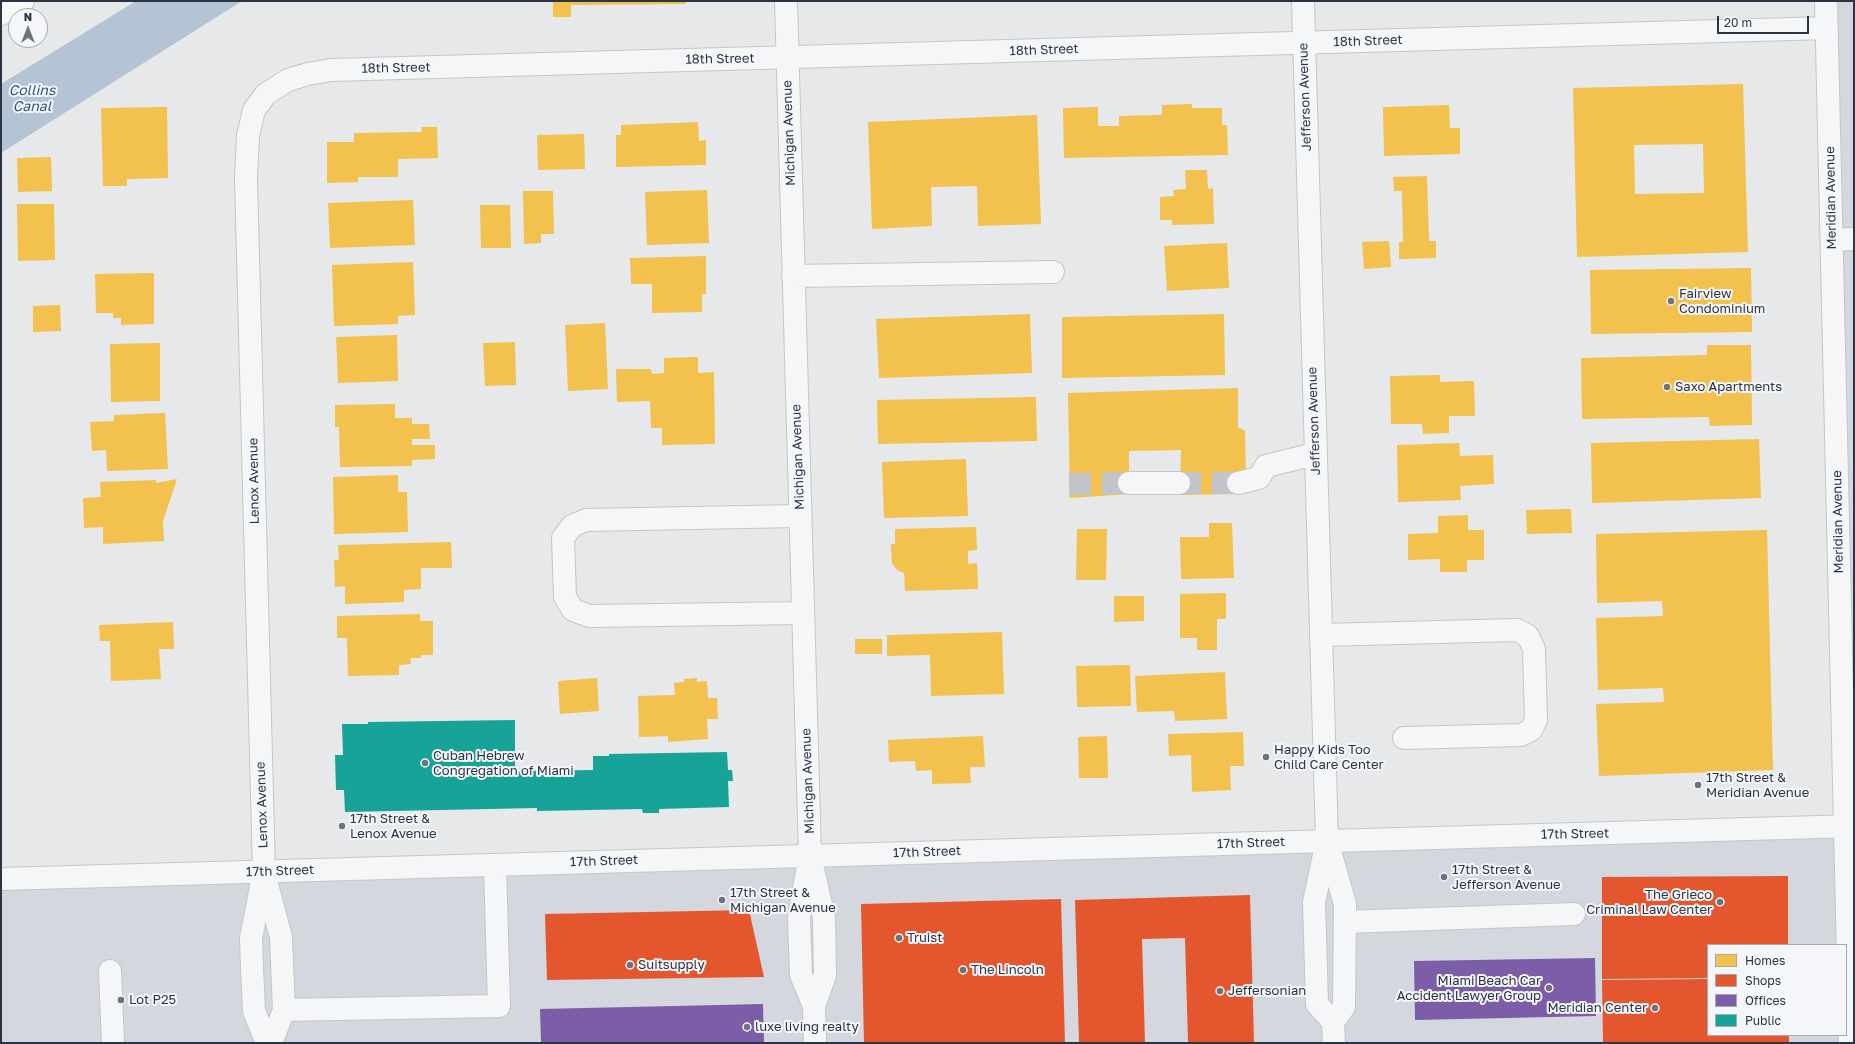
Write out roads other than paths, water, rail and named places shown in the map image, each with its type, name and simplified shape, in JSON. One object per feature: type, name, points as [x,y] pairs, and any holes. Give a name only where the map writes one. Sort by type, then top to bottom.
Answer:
[{"type":"main road","points":[[1,14],[23,1]]},
{"type":"street","name":"Michigan Avenue","points":[[786,1],[799,516],[810,855],[824,918],[825,974],[814,1006],[815,1043]]},
{"type":"street","name":"Jefferson Avenue","points":[[1303,1],[1327,841],[1314,902],[1317,1004],[1333,1033]]},
{"type":"street","name":"Meridian Avenue","points":[[1826,1],[1849,826],[1850,1043]]},
{"type":"street","name":"18th Street","points":[[266,94],[288,80],[308,74],[331,70],[1827,28]]},
{"type":"street","name":"Lenox Avenue","points":[[266,94],[254,110],[248,136],[246,180],[264,872],[251,938],[254,1011],[267,1043]]},
{"type":"street","points":[[1832,240],[1854,239]]},
{"type":"street","points":[[793,276],[1053,272]]},
{"type":"street","points":[[1238,483],[1259,478],[1266,466],[1315,454]]},
{"type":"street","points":[[1129,483],[1180,483]]},
{"type":"street","points":[[799,516],[586,520],[572,526],[563,538],[565,597],[573,610],[589,616],[802,613]]},
{"type":"street","points":[[1321,635],[1517,630],[1528,636],[1534,649],[1536,720],[1531,730],[1521,735],[1404,738]]},
{"type":"street","name":"17th Street","points":[[1,879],[1849,826]]},
{"type":"street","name":"Jefferson Avenue","points":[[1327,841],[1345,904],[1344,1007],[1333,1033]]},
{"type":"street","points":[[284,1010],[499,1006],[495,865]]},
{"type":"street","name":"Lenox Avenue","points":[[264,872],[281,937],[284,1010],[271,1043]]},
{"type":"street","points":[[1345,922],[1574,914]]},
{"type":"street","points":[[110,972],[112,1043]]},
{"type":"water","name":"Collins Canal","points":[[136,1],[242,1],[1,153],[1,84]]},
{"type":"tunnel","points":[[1069,484],[1129,483]]},
{"type":"tunnel","points":[[1179,483],[1238,483]]},
{"type":"place","name":"Fairview Condominium","points":[[1671,301]]},
{"type":"place","name":"Saxo Apartments","points":[[1667,387]]},
{"type":"place","name":"Happy Kids Too Child Care Center","points":[[1266,757]]},
{"type":"place","name":"Cuban Hebrew Congregation of Miami","points":[[425,763]]},
{"type":"place","name":"17th Street & Meridian Avenue","points":[[1698,785]]},
{"type":"place","name":"17th Street & Lenox Avenue","points":[[342,826]]},
{"type":"place","name":"17th Street & Jefferson Avenue","points":[[1444,877]]},
{"type":"place","name":"17th Street & Michigan Avenue","points":[[722,900]]},
{"type":"place","name":"The Grieco Criminal Law Center","points":[[1720,902]]},
{"type":"place","name":"Truist","points":[[899,938]]},
{"type":"place","name":"Suitsupply","points":[[630,965]]},
{"type":"place","name":"The Lincoln","points":[[963,970]]},
{"type":"place","name":"Miami Beach Car Accident Lawyer Group","points":[[1549,988]]},
{"type":"place","name":"Jeffersonian","points":[[1220,991]]},
{"type":"place","name":"Lot P25","points":[[121,1000]]},
{"type":"place","name":"Meridian Center","points":[[1655,1008]]},
{"type":"place","name":"luxe living realty","points":[[747,1027]]}]
